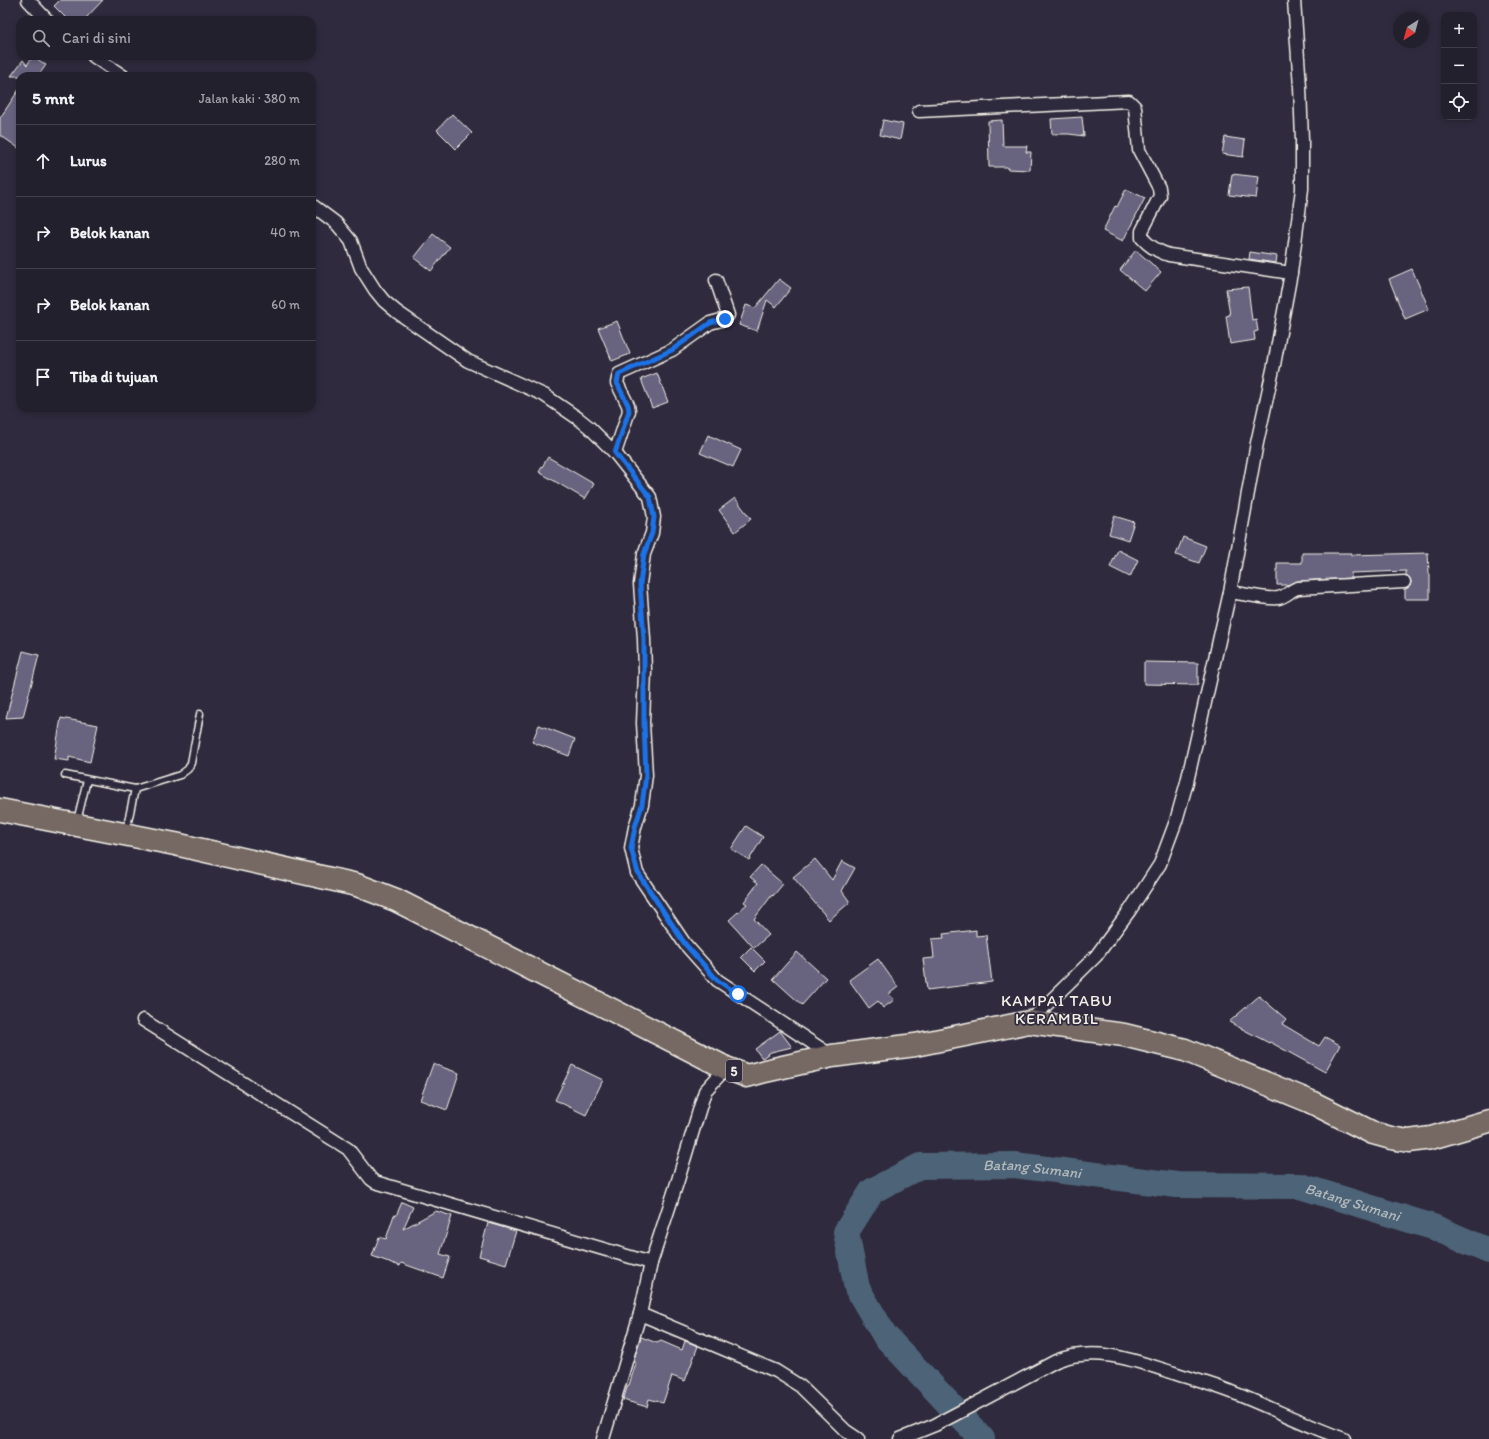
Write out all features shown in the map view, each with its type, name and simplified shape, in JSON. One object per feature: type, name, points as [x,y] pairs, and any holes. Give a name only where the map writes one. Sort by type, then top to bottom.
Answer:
[{"type":"highway","name":"5","points":[[0,810],[125,834],[357,885],[396,900],[726,1068],[747,1076],[832,1056],[914,1045],[1030,1022],[1124,1035],[1185,1050],[1309,1101],[1373,1133],[1391,1138],[1409,1141],[1431,1138],[1489,1121]]},
{"type":"street","points":[[28,0],[43,16]]},
{"type":"street","points":[[1030,1022],[1096,956],[1130,910],[1160,864],[1176,821],[1187,782],[1230,592],[1257,443],[1274,365],[1291,273],[1302,189],[1300,87],[1294,0]]},
{"type":"street","points":[[99,60],[117,72]]},
{"type":"street","points":[[919,111],[1129,101],[1135,107],[1139,150],[1159,188],[1160,196],[1142,231],[1142,238],[1162,253],[1169,255],[1291,273]]},
{"type":"street","points":[[316,208],[336,223],[351,242],[361,268],[375,290],[397,312],[468,361],[552,400],[589,427],[615,453],[650,497],[654,517],[652,533],[644,554],[640,584],[644,639],[644,723],[646,775],[642,805],[635,827],[631,848],[638,873],[685,944],[717,980],[832,1056]]},
{"type":"street","points":[[615,453],[629,411],[628,405],[617,383],[619,374],[672,350],[710,323],[725,319],[728,315],[716,280]]},
{"type":"street","points":[[1230,592],[1277,598],[1288,594],[1292,589],[1298,588],[1404,582]]},
{"type":"street","points":[[143,1020],[348,1149],[371,1178],[376,1182],[651,1263]]},
{"type":"street","points":[[604,1439],[640,1314],[651,1263],[705,1091],[726,1068]]},
{"type":"street","points":[[640,1314],[776,1371],[800,1386],[846,1430],[858,1439]]},
{"type":"street","points":[[900,1439],[935,1424],[1056,1361],[1069,1356],[1081,1354],[1123,1357],[1229,1391],[1323,1435],[1344,1439]]},
{"type":"lane","points":[[64,775],[135,789],[180,775],[188,769],[191,763],[200,714]]},
{"type":"lane","points":[[76,824],[86,780]]},
{"type":"lane","points":[[125,834],[135,789]]},
{"type":"building","points":[[60,0],[103,0],[88,16],[64,16],[54,6]]},
{"type":"building","points":[[23,60],[27,65],[30,60],[39,60],[46,65],[41,72],[16,72],[16,76],[11,76]]},
{"type":"building","points":[[16,94],[16,146],[0,135],[0,118]]},
{"type":"building","points":[[452,114],[472,133],[456,149],[437,130]]},
{"type":"building","points":[[1082,117],[1084,136],[1052,134],[1051,119]]},
{"type":"building","points":[[883,120],[903,124],[900,140],[880,135]]},
{"type":"building","points":[[1002,120],[1003,146],[1027,146],[1026,152],[1031,152],[1030,170],[1007,169],[1007,167],[989,167],[988,121]]},
{"type":"building","points":[[1225,137],[1245,140],[1243,157],[1222,154]]},
{"type":"building","points":[[1232,174],[1259,177],[1256,198],[1229,195]]},
{"type":"building","points":[[1126,189],[1145,198],[1123,241],[1103,231],[1115,206],[1117,207]]},
{"type":"building","points":[[433,234],[450,247],[431,271],[414,258]]},
{"type":"building","points":[[1136,250],[1161,272],[1145,291],[1120,270]]},
{"type":"building","points":[[1250,252],[1277,256],[1276,263],[1249,259]]},
{"type":"building","points":[[1412,269],[1429,309],[1405,319],[1389,279]]},
{"type":"building","points":[[779,279],[791,288],[776,307],[767,300],[757,331],[739,325],[746,305],[755,308]]},
{"type":"building","points":[[1248,287],[1252,320],[1256,319],[1258,331],[1254,332],[1255,340],[1230,344],[1226,316],[1230,315],[1226,289]]},
{"type":"building","points":[[617,321],[630,354],[612,361],[598,328]]},
{"type":"building","points":[[657,373],[668,402],[652,408],[641,379]]},
{"type":"building","points":[[708,435],[741,450],[733,467],[700,453]]},
{"type":"building","points":[[548,457],[594,484],[585,499],[539,472]]},
{"type":"building","points":[[735,498],[751,519],[735,532],[719,510]]},
{"type":"building","points":[[1114,516],[1134,522],[1128,540],[1109,534]]},
{"type":"building","points":[[1183,537],[1206,546],[1199,563],[1176,555]]},
{"type":"building","points":[[1118,550],[1138,560],[1130,577],[1110,567]]},
{"type":"building","points":[[1302,553],[1351,553],[1351,555],[1428,553],[1430,599],[1405,599],[1405,589],[1410,586],[1411,582],[1410,578],[1406,575],[1406,571],[1351,573],[1351,578],[1298,581],[1287,585],[1277,585],[1277,563],[1302,563]]},
{"type":"building","points":[[23,651],[39,655],[23,717],[6,718]]},
{"type":"building","points":[[1144,662],[1198,663],[1198,685],[1144,684]]},
{"type":"building","points":[[61,718],[98,725],[90,762],[69,757],[69,761],[54,759]]},
{"type":"building","points":[[539,725],[575,739],[569,756],[532,742]]},
{"type":"building","points":[[746,826],[763,837],[749,860],[731,849]]},
{"type":"building","points":[[815,859],[832,880],[842,861],[855,868],[842,891],[850,902],[829,920],[793,877]]},
{"type":"building","points":[[761,865],[783,884],[773,896],[772,895],[754,919],[769,935],[754,948],[729,920],[747,904],[744,902],[758,883],[750,877]]},
{"type":"building","points":[[976,930],[976,936],[986,935],[992,982],[927,990],[923,959],[934,958],[932,939],[944,938],[943,934]]},
{"type":"building","points":[[751,947],[765,961],[755,971],[741,957]]},
{"type":"building","points":[[797,952],[826,978],[802,1005],[773,979]]},
{"type":"building","points":[[878,959],[898,987],[889,994],[894,1000],[883,1008],[878,1001],[869,1008],[849,980]]},
{"type":"building","points":[[1259,996],[1286,1019],[1282,1024],[1319,1046],[1325,1037],[1340,1045],[1325,1072],[1270,1042],[1269,1043],[1229,1022]]},
{"type":"building","points":[[780,1031],[792,1047],[771,1052],[762,1058],[755,1049]]},
{"type":"building","points":[[433,1064],[459,1073],[447,1110],[420,1100]]},
{"type":"building","points":[[572,1065],[603,1080],[586,1115],[555,1100]]},
{"type":"building","points":[[402,1202],[413,1207],[403,1229],[436,1211],[452,1216],[440,1254],[450,1257],[443,1278],[401,1263],[400,1266],[372,1256],[379,1237],[386,1239],[394,1215],[396,1216]]},
{"type":"building","points":[[488,1223],[516,1231],[506,1264],[479,1256]]},
{"type":"building","points":[[641,1337],[657,1343],[661,1341],[682,1350],[685,1341],[698,1346],[685,1381],[672,1376],[663,1403],[649,1399],[647,1407],[623,1400],[636,1363],[633,1362]]},
{"type":"waterway","name":"Batang Sumani","points":[[982,1439],[885,1336],[857,1288],[846,1232],[872,1191],[920,1166],[1014,1165],[1177,1185],[1300,1186],[1433,1227],[1489,1251]]},
{"type":"district","name":"KAMPAI TABU KERAMBIL","points":[[1057,1009]]},
{"type":"route","points":[[725,319],[710,323],[672,350],[619,374],[617,383],[628,405],[629,411],[615,453],[650,497],[654,517],[652,533],[644,554],[640,584],[644,639],[644,723],[646,775],[642,805],[635,827],[631,848],[638,873],[685,944],[717,980],[738,994]]}]
